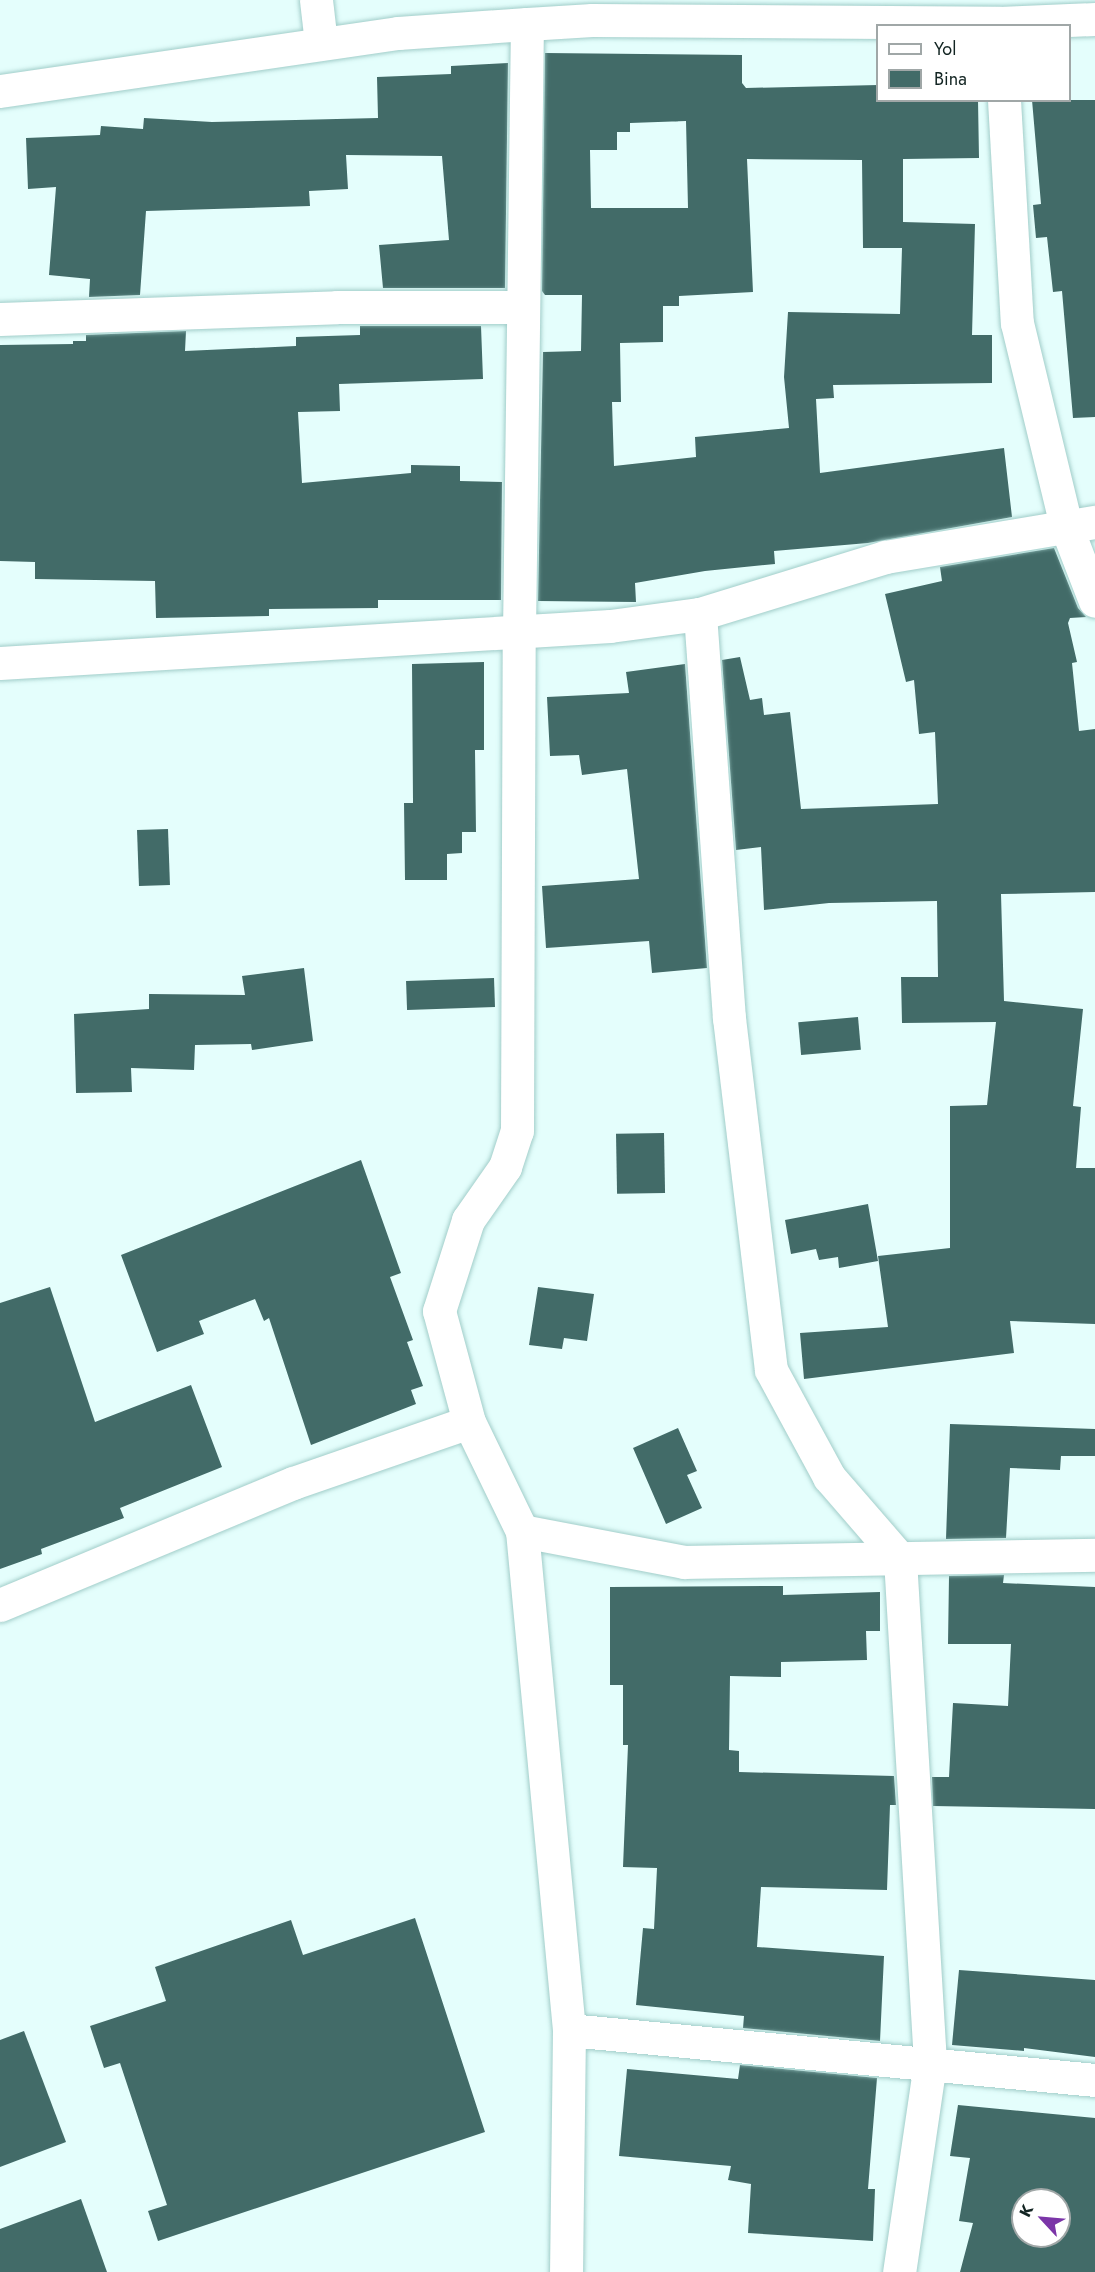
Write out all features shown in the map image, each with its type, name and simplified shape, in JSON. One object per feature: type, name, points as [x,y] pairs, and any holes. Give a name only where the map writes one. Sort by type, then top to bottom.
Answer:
[{"type":"street","points":[[316,0],[321,43]]},
{"type":"street","points":[[0,91],[398,33],[527,24],[591,10],[964,11],[999,24],[1095,19]]},
{"type":"street","points":[[527,24],[519,633],[517,1131],[505,1167],[468,1220],[440,1311],[469,1422],[522,1531],[569,2030],[566,2272]]},
{"type":"street","points":[[1004,102],[1017,323],[1080,524],[1095,601]]},
{"type":"street","points":[[0,319],[337,307],[523,307]]},
{"type":"street","points":[[0,663],[519,633],[700,614],[885,557],[1080,524]]},
{"type":"street","points":[[700,614],[729,1018],[771,1370],[829,1477],[900,1559],[930,2063],[899,2272]]},
{"type":"street","points":[[0,1605],[293,1484],[469,1422]]},
{"type":"street","points":[[522,1531],[684,1562],[1095,1555]]},
{"type":"street","points":[[569,2030],[1095,2080]]},
{"type":"building","points":[[545,53],[742,55],[742,83],[746,88],[876,85],[876,102],[978,102],[979,158],[903,159],[903,222],[975,224],[972,335],[992,335],[992,383],[833,385],[834,398],[816,399],[820,473],[1004,448],[1012,517],[868,543],[774,551],[775,564],[705,571],[635,583],[636,602],[538,601],[543,352],[581,351],[582,295],[545,295],[542,291]],"holes":[[[686,121],[688,208],[591,208],[590,150],[617,150],[617,132],[630,132],[630,123]],[[747,159],[862,160],[863,248],[902,248],[900,314],[788,312],[784,377],[789,428],[695,437],[696,457],[614,466],[612,402],[621,402],[620,343],[663,342],[663,306],[679,306],[679,296],[753,292]]]},
{"type":"building","points":[[508,63],[505,288],[383,288],[379,245],[449,240],[442,156],[346,155],[348,189],[309,191],[310,206],[146,211],[140,295],[89,297],[90,279],[49,275],[56,187],[28,189],[26,138],[100,135],[101,126],[143,129],[144,118],[212,122],[378,118],[377,77],[451,74],[451,66]]},
{"type":"building","points":[[1095,100],[1095,417],[1073,418],[1062,291],[1053,292],[1047,237],[1036,238],[1033,205],[1041,204],[1032,102]]},
{"type":"building","points":[[360,326],[481,326],[483,379],[339,384],[340,411],[298,412],[302,483],[411,473],[411,465],[460,466],[460,481],[502,482],[501,600],[378,600],[378,608],[269,609],[269,616],[156,618],[155,581],[35,579],[35,562],[0,561],[0,345],[73,344],[73,341],[86,341],[86,335],[186,331],[185,351],[296,346],[296,337],[360,335]]},
{"type":"building","points":[[1054,548],[1078,608],[1086,617],[1070,618],[1068,623],[1077,662],[1072,663],[1079,731],[1095,729],[1095,892],[1001,894],[1004,1001],[1083,1009],[1073,1106],[1081,1107],[1076,1168],[1095,1168],[1095,1324],[1010,1321],[1014,1353],[804,1379],[800,1333],[888,1327],[878,1256],[950,1248],[950,1106],[987,1105],[996,1022],[902,1023],[901,977],[938,977],[937,901],[829,903],[764,910],[761,847],[736,850],[722,660],[740,657],[750,700],[762,698],[764,715],[790,712],[801,809],[938,804],[935,732],[919,734],[914,680],[906,682],[885,594],[942,581],[940,567]]},
{"type":"building","points":[[484,662],[484,750],[475,750],[476,832],[462,832],[462,853],[447,854],[447,880],[405,880],[404,803],[413,803],[412,664]]},
{"type":"building","points":[[685,664],[707,968],[652,973],[649,941],[546,948],[542,886],[639,879],[627,769],[582,775],[579,755],[550,756],[547,697],[629,693],[626,672]]},
{"type":"building","points":[[168,829],[170,885],[139,886],[137,830]]},
{"type":"building","points":[[304,968],[313,1041],[252,1050],[251,1044],[195,1045],[194,1070],[131,1068],[132,1092],[76,1093],[74,1014],[149,1009],[149,994],[245,995],[242,976]]},
{"type":"building","points":[[494,978],[495,1007],[407,1010],[406,981]]},
{"type":"building","points":[[858,1017],[861,1050],[801,1055],[798,1022]]},
{"type":"building","points":[[664,1133],[665,1193],[617,1194],[616,1134]]},
{"type":"building","points":[[361,1160],[401,1273],[390,1277],[413,1340],[407,1342],[423,1386],[411,1390],[416,1404],[311,1445],[269,1318],[264,1321],[255,1299],[199,1321],[204,1334],[157,1352],[121,1255]]},
{"type":"building","points":[[868,1204],[878,1261],[839,1268],[838,1257],[819,1260],[816,1249],[791,1254],[785,1220]]},
{"type":"building","points":[[50,1287],[95,1422],[191,1385],[222,1467],[120,1508],[124,1518],[41,1549],[42,1554],[0,1569],[0,1303]]},
{"type":"building","points":[[538,1287],[594,1294],[587,1341],[564,1338],[562,1349],[529,1345]]},
{"type":"building","points":[[950,1424],[1095,1429],[1095,1456],[1061,1456],[1060,1470],[1010,1468],[1006,1538],[946,1539]]},
{"type":"building","points":[[678,1428],[697,1471],[687,1475],[702,1508],[666,1524],[633,1448]]},
{"type":"building","points":[[1004,1575],[1003,1583],[1095,1587],[1095,1809],[933,1806],[932,1777],[949,1777],[953,1703],[1008,1706],[1011,1644],[948,1644],[949,1576]]},
{"type":"building","points":[[783,1586],[783,1595],[880,1592],[880,1631],[866,1631],[867,1660],[781,1662],[781,1677],[730,1676],[729,1750],[739,1751],[739,1772],[894,1776],[896,1805],[890,1805],[887,1890],[761,1887],[757,1947],[884,1956],[880,2041],[743,2028],[744,2016],[636,2005],[643,1928],[654,1929],[657,1868],[623,1867],[628,1745],[623,1745],[623,1685],[610,1685],[610,1587]]},
{"type":"building","points":[[415,1918],[485,2132],[158,2241],[148,2211],[167,2205],[120,2063],[104,2068],[90,2026],[166,2001],[155,1967],[291,1920],[303,1955]]},
{"type":"building","points":[[959,1970],[1095,1980],[1095,2057],[1024,2048],[1024,2051],[952,2045]]},
{"type":"building","points":[[24,2031],[66,2142],[0,2167],[0,2040]]},
{"type":"building","points":[[740,2065],[877,2078],[868,2189],[875,2189],[873,2241],[748,2233],[751,2184],[728,2180],[731,2166],[619,2156],[627,2069],[738,2079]]},
{"type":"building","points":[[958,2105],[1095,2118],[1095,2272],[960,2272],[973,2223],[959,2221],[970,2158],[950,2156]]},
{"type":"building","points":[[81,2199],[107,2272],[0,2272],[0,2229]]}]
